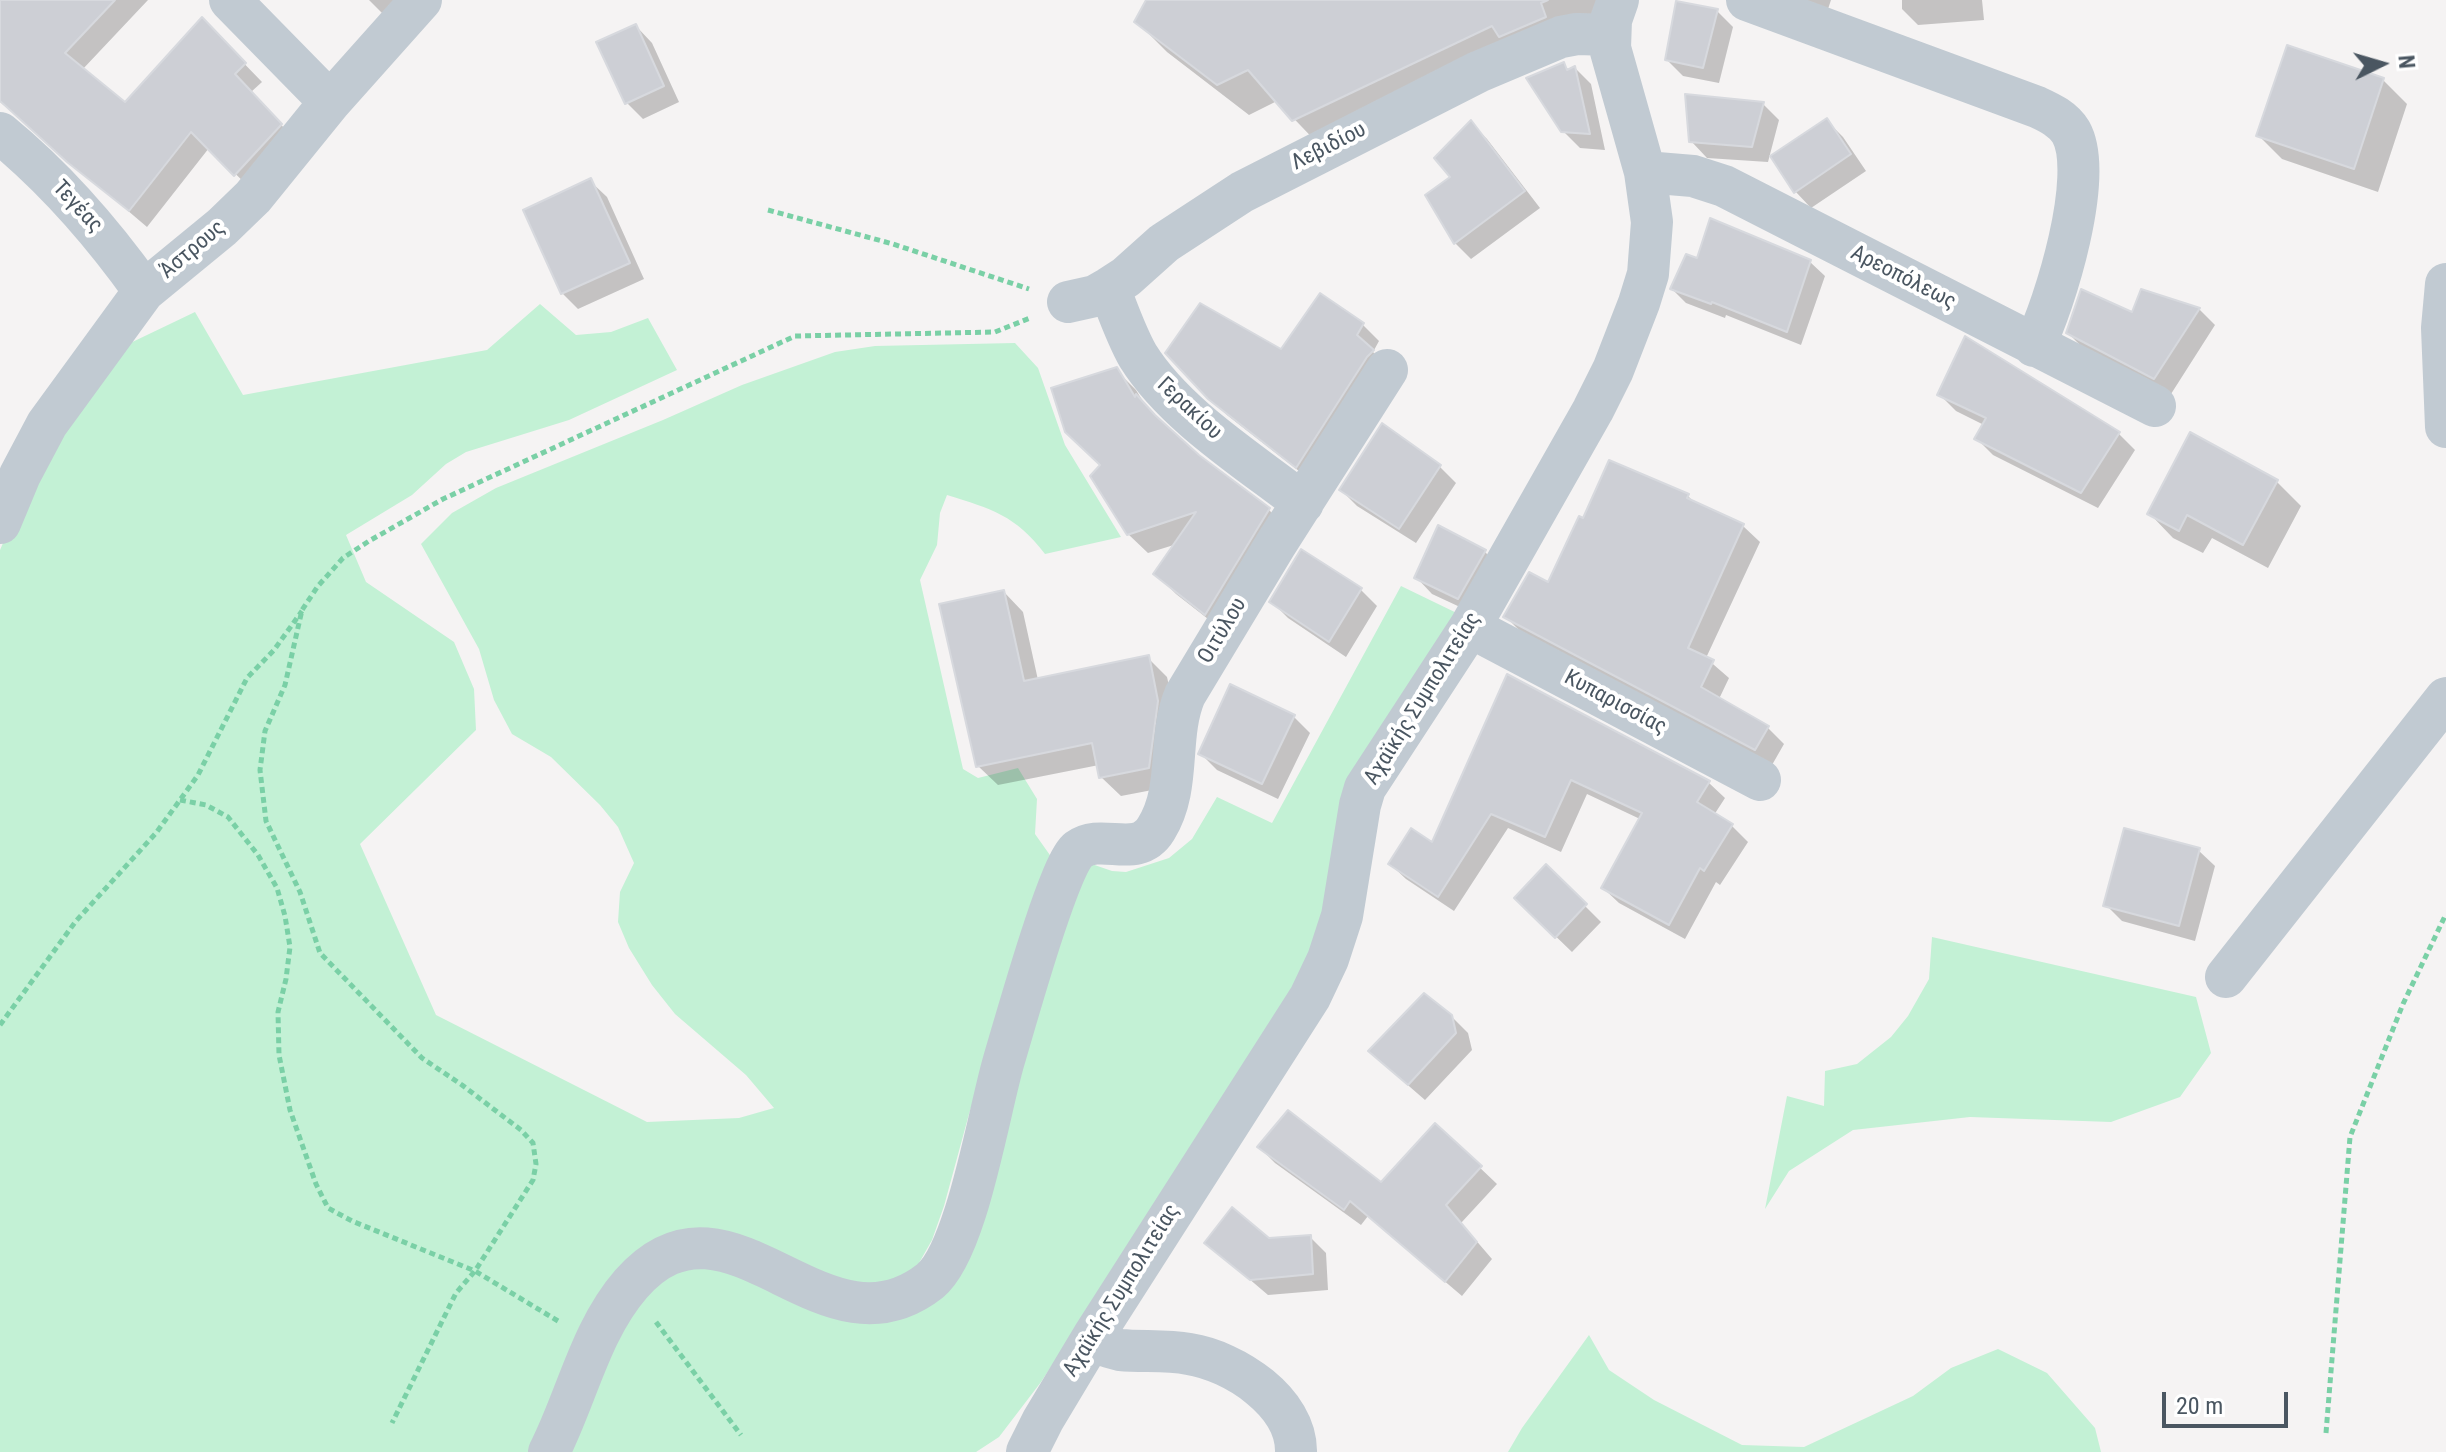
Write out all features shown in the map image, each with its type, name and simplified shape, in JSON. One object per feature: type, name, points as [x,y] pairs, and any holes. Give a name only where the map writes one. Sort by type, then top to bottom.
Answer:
[{"type":"street","points":[[230,0],[330,102]]},
{"type":"street","name":"Άστρους","points":[[0,523],[20,475],[47,424],[144,291],[222,227],[253,197],[330,102],[421,0]]},
{"type":"street","points":[[1747,0],[2037,107],[2052,114],[2067,128],[2075,141],[2079,161],[2074,207],[2052,305],[2034,346]]},
{"type":"street","name":"Αχαϊκής Συμπολιτείας","points":[[1027,1452],[1094,1335],[1310,997],[1328,959],[1342,916],[1365,788],[1470,627],[1593,410],[1628,336],[1648,274],[1652,222],[1645,172],[1616,72],[1614,18]]},
{"type":"street","name":"Λεβιδίου","points":[[1068,302],[1095,296],[1109,288],[1201,217],[1297,162],[1478,72],[1614,18]]},
{"type":"street","name":"Τεγέας","points":[[0,133],[71,198],[114,248],[144,291]]},
{"type":"street","name":"Αρεοπόλεως","points":[[1645,172],[1693,176],[1724,186],[2155,406]]},
{"type":"street","points":[[2446,284],[2442,328],[2446,427]]},
{"type":"street","name":"Γερακίου","points":[[1109,288],[1138,356],[1162,386],[1203,425],[1303,503]]},
{"type":"street","name":"Οιτύλου","points":[[629,1286],[666,1255],[687,1248],[705,1247],[749,1258],[818,1294],[855,1303],[897,1298],[916,1291],[935,1276],[948,1259],[959,1234],[1004,1062],[1057,890],[1071,857],[1089,845],[1137,844],[1155,831],[1170,794],[1178,718],[1185,695],[1387,370]]},
{"type":"street","name":"Κυπαρισσίας","points":[[1470,627],[1760,780]]},
{"type":"street","points":[[2226,977],[2446,698]]},
{"type":"street","points":[[549,1452],[594,1343],[629,1286]]},
{"type":"street","points":[[1094,1335],[1109,1347],[1120,1350],[1204,1357],[1239,1373],[1286,1412],[1295,1433],[1296,1452]]},
{"type":"path","points":[[768,210],[905,247],[1068,302]]},
{"type":"path","points":[[0,1025],[76,921],[156,833],[202,768],[247,678],[274,650],[318,586],[343,558],[443,499],[795,336],[995,332],[1068,302]]},
{"type":"path","points":[[302,610],[285,685],[265,731],[260,770],[266,821],[300,892],[320,953],[422,1058],[521,1130],[536,1148],[533,1180],[475,1271],[456,1293],[392,1423]]},
{"type":"path","points":[[180,800],[206,805],[228,817],[258,855],[277,888],[290,947],[278,1012],[279,1055],[290,1110],[316,1184],[328,1208],[352,1221],[475,1271],[594,1343]]},
{"type":"path","points":[[2326,1433],[2350,1137],[2403,1004],[2446,914]]},
{"type":"path","points":[[629,1286],[741,1435]]},
{"type":"green space","points":[[540,304],[576,335],[611,332],[648,318],[677,370],[569,420],[466,452],[446,464],[412,495],[346,535],[366,582],[454,642],[474,689],[476,730],[360,844],[436,1015],[647,1122],[739,1118],[774,1108],[746,1075],[675,1014],[652,985],[629,948],[618,922],[620,892],[634,863],[618,827],[551,757],[512,734],[494,700],[479,649],[421,544],[452,513],[496,488],[742,385],[835,352],[875,346],[1015,343],[1038,368],[1065,445],[1121,537],[1045,554],[1023,530],[1002,515],[947,495],[940,513],[937,545],[920,580],[963,769],[978,778],[1018,768],[1037,799],[1035,834],[1052,858],[969,1114],[944,1206],[932,1240],[919,1263],[921,1303],[1083,861],[1112,871],[1126,872],[1169,858],[1192,839],[1217,797],[1272,823],[1401,586],[1467,618],[1327,909],[1306,975],[1041,1382],[999,1437],[976,1452],[0,1452],[0,550],[36,467],[124,346],[195,312],[243,395],[487,350]]},
{"type":"green space","points":[[1932,937],[2196,997],[2211,1053],[2180,1097],[2111,1122],[1970,1117],[1853,1130],[1789,1171],[1765,1209],[1787,1096],[1824,1106],[1825,1071],[1857,1064],[1891,1037],[1908,1016],[1929,979]]},
{"type":"green space","points":[[1589,1335],[1609,1370],[1654,1400],[1742,1445],[1804,1447],[1913,1396],[1951,1368],[1998,1349],[2047,1373],[2095,1428],[2101,1452],[1508,1452]]},
{"type":"building","points":[[0,0],[115,0],[65,53],[125,102],[202,17],[246,63],[235,74],[282,124],[234,176],[191,132],[129,211],[67,162],[0,101]]},
{"type":"building","points":[[1146,0],[1548,0],[1541,3],[1546,17],[1499,37],[1492,26],[1292,121],[1248,70],[1217,85],[1134,22]]},
{"type":"building","points":[[1676,1],[1718,9],[1703,68],[1665,60]]},
{"type":"building","points":[[636,24],[664,86],[625,104],[596,42]]},
{"type":"building","points":[[2287,45],[2384,78],[2354,169],[2256,136]]},
{"type":"building","points":[[1564,62],[1567,70],[1575,66],[1590,134],[1561,132],[1526,78]]},
{"type":"building","points":[[1685,94],[1764,102],[1752,147],[1689,142]]},
{"type":"building","points":[[1827,118],[1851,154],[1794,193],[1770,156]]},
{"type":"building","points":[[1471,120],[1525,191],[1454,244],[1425,195],[1450,177],[1434,158]]},
{"type":"building","points":[[591,178],[630,263],[561,294],[523,210]]},
{"type":"building","points":[[1710,218],[1811,260],[1787,332],[1670,289],[1686,254],[1697,258]]},
{"type":"building","points":[[2081,289],[2132,312],[2141,289],[2200,308],[2154,379],[2066,333]]},
{"type":"building","points":[[1320,293],[1364,323],[1357,335],[1374,350],[1296,468],[1208,399],[1165,353],[1200,303],[1281,349]]},
{"type":"building","points":[[1965,336],[2120,432],[2081,493],[1974,439],[1986,418],[1937,395]]},
{"type":"building","points":[[1117,367],[1135,397],[1136,394],[1199,455],[1270,508],[1205,615],[1153,574],[1196,512],[1127,535],[1090,476],[1100,465],[1065,432],[1051,388]]},
{"type":"building","points":[[1382,423],[1441,465],[1399,529],[1339,490]]},
{"type":"building","points":[[2190,432],[2278,480],[2243,545],[2187,515],[2179,531],[2147,514]]},
{"type":"building","points":[[1609,460],[1689,494],[1687,498],[1744,524],[1688,648],[1714,660],[1701,687],[1769,726],[1755,750],[1503,617],[1529,572],[1548,582],[1579,516],[1583,518]]},
{"type":"building","points":[[1438,525],[1486,550],[1458,599],[1414,578]]},
{"type":"building","points":[[1301,549],[1362,588],[1329,642],[1269,602]]},
{"type":"building","points":[[1004,590],[1024,681],[1149,655],[1158,701],[1149,768],[1099,778],[1092,743],[976,767],[939,604]]},
{"type":"building","points":[[1507,674],[1710,781],[1697,802],[1733,824],[1704,871],[1700,868],[1669,925],[1601,888],[1642,813],[1571,780],[1545,837],[1491,814],[1438,897],[1388,864],[1411,828],[1432,842]]},
{"type":"building","points":[[1230,684],[1295,715],[1262,784],[1198,754]]},
{"type":"building","points":[[2124,828],[2200,848],[2179,926],[2103,906]]},
{"type":"building","points":[[1546,864],[1587,904],[1555,938],[1514,898]]},
{"type":"building","points":[[1424,993],[1452,1015],[1456,1033],[1408,1085],[1368,1051]]},
{"type":"building","points":[[1288,1110],[1381,1182],[1435,1123],[1482,1166],[1446,1205],[1477,1242],[1445,1282],[1350,1201],[1344,1210],[1257,1147]]},
{"type":"building","points":[[1232,1207],[1269,1238],[1311,1235],[1313,1274],[1250,1280],[1204,1243]]}]
